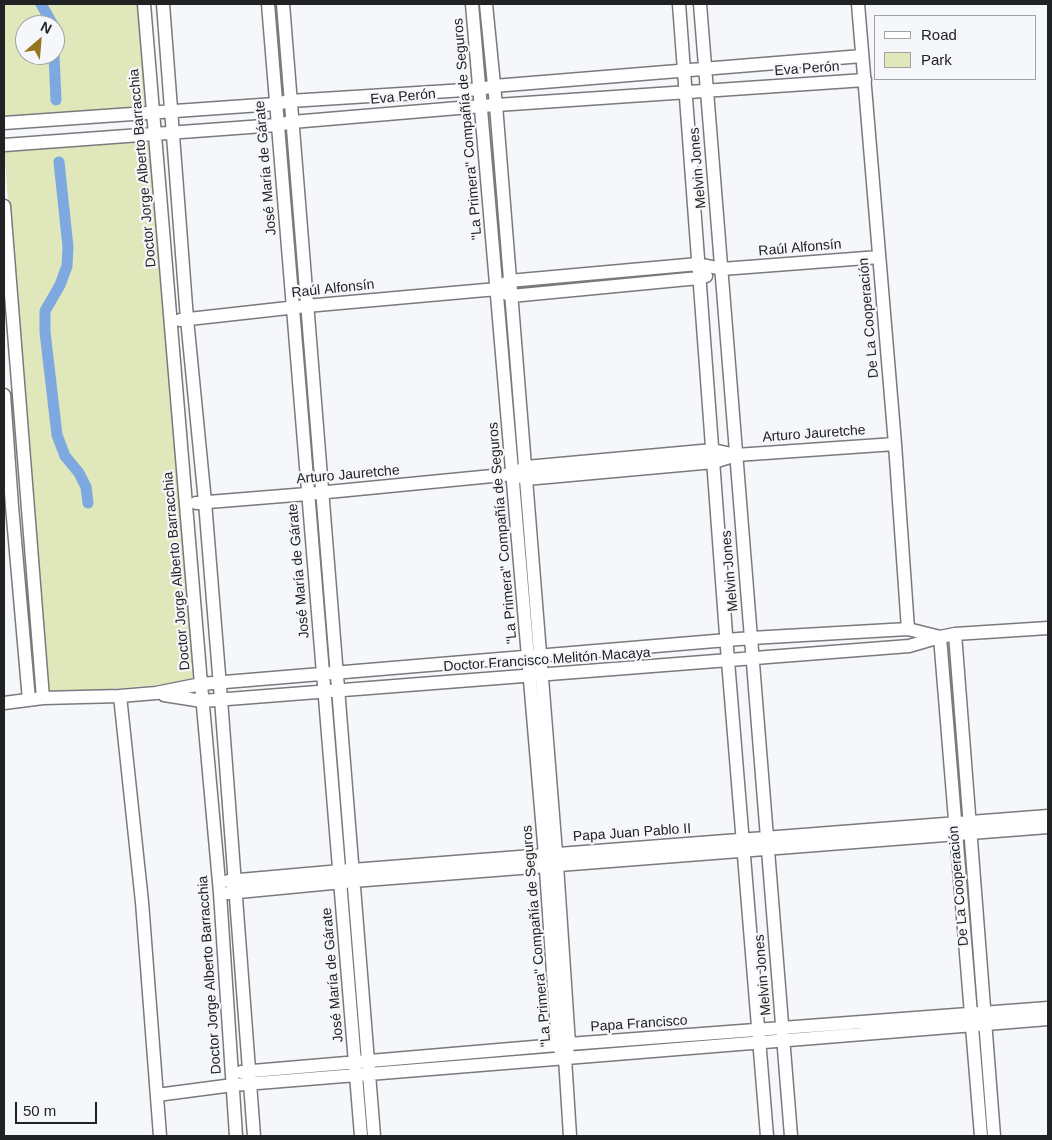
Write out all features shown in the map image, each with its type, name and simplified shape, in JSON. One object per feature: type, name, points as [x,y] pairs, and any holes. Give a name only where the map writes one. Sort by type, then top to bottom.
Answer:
[{"type":"street","name":"Doctor Jorge Alberto Barracchia","points":[[144,4],[202,701],[220,888],[236,1136]]},
{"type":"street","points":[[163,4],[187,319],[220,682],[254,1136]]},
{"type":"street","name":"José María de Gárate","points":[[268,4],[322,673],[346,876],[362,1068],[374,1136]]},
{"type":"street","name":"José María de Gárate","points":[[283,4],[338,690],[346,876]]},
{"type":"street","name":"\"La Primera\" Compañía de Seguros","points":[[472,4],[481,89],[513,474],[536,675],[570,1136]]},
{"type":"street","name":"\"La Primera\" Compañía de Seguros","points":[[486,4],[526,473],[534,656]]},
{"type":"street","name":"Melvin Jones","points":[[679,4],[726,640],[767,1136]]},
{"type":"street","name":"Melvin Jones","points":[[700,4],[791,1136]]},
{"type":"street","name":"De La Cooperación","points":[[858,4],[895,444],[908,629]]},
{"type":"street","name":"Eva Perón","points":[[4,123],[481,89],[494,86],[862,56]]},
{"type":"street","name":"Eva Perón","points":[[4,145],[173,134],[482,106],[865,80]]},
{"type":"street","points":[[4,206],[9,334],[28,518],[43,698]]},
{"type":"street","name":"Raúl Alfonsín","points":[[171,321],[306,306],[497,289],[509,281],[698,264],[722,269],[879,257]]},
{"type":"street","name":"Raúl Alfonsín","points":[[511,296],[699,278],[722,269]]},
{"type":"street","points":[[497,289],[511,296]]},
{"type":"street","points":[[4,395],[8,520],[29,700]]},
{"type":"street","name":"Arturo Jauretche","points":[[186,504],[713,456],[895,444]]},
{"type":"street","points":[[8,506],[26,504]]},
{"type":"street","points":[[8,520],[28,518]]},
{"type":"street","name":"Doctor Francisco Melitón Macaya","points":[[156,694],[202,701],[752,660],[909,646],[955,634],[1048,628]]},
{"type":"street","name":"Doctor Francisco Melitón Macaya","points":[[4,703],[43,698],[156,694],[201,684],[220,682],[751,638],[908,629],[940,637]]},
{"type":"street","name":"De La Cooperación","points":[[955,634],[971,1019],[981,1136]]},
{"type":"street","name":"De La Cooperación","points":[[940,637],[985,1018],[994,1136]]},
{"type":"street","points":[[120,696],[142,902],[160,1136]]},
{"type":"street","name":"Papa Juan Pablo II","points":[[220,888],[346,876],[962,828],[1048,816]]},
{"type":"street","name":"Papa Juan Pablo II","points":[[962,828],[1048,827]]},
{"type":"street","name":"Papa Francisco","points":[[157,1095],[232,1078],[362,1068],[565,1058],[759,1036],[985,1018],[1048,1008]]},
{"type":"street","name":"Papa Francisco","points":[[985,1018],[1048,1019]]},
{"type":"street","name":"Papa Francisco","points":[[362,1068],[564,1045],[759,1036]]},
{"type":"street","name":"José María de Gárate","points":[[361,1136],[362,1068]]},
{"type":"green space","points":[[4,4],[141,4],[149,111],[4,120]]},
{"type":"green space","points":[[152,138],[198,681],[46,695],[4,148]]},
{"type":"waterway","points":[[41,4],[47,15]]},
{"type":"waterway","points":[[54,65],[56,100]]},
{"type":"waterway","points":[[59,162],[68,247],[67,266],[60,285],[45,311],[45,332],[57,435],[65,456],[79,473],[86,487],[88,503]]}]
